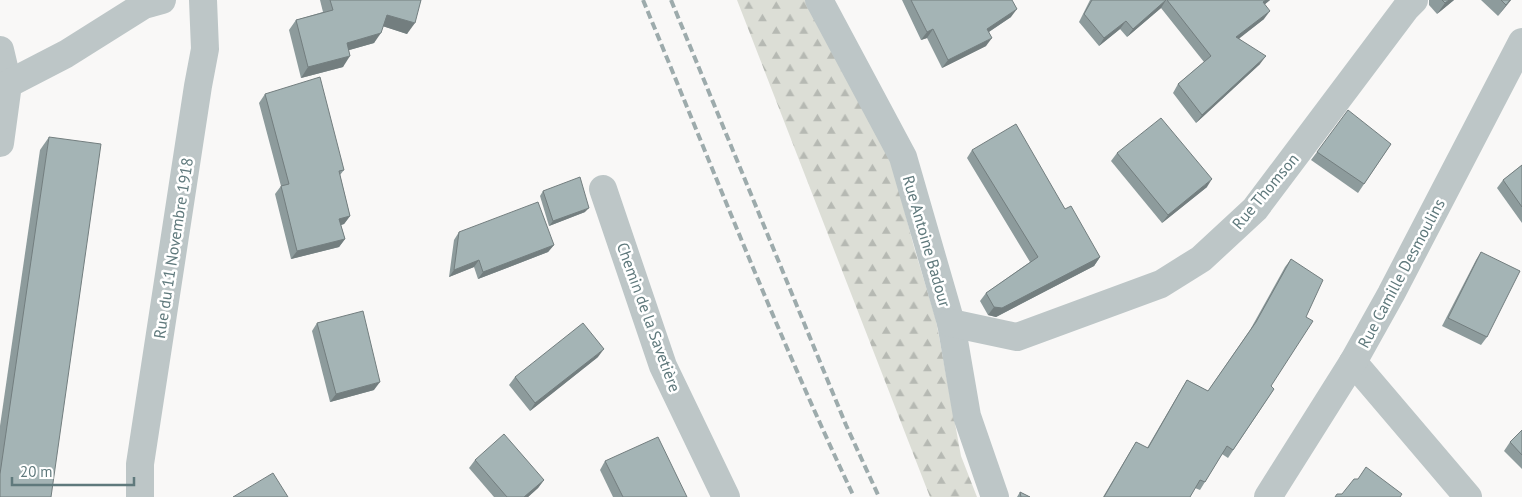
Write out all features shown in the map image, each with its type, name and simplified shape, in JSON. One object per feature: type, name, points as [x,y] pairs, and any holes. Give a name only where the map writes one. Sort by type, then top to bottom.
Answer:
[{"type":"street","points":[[8,84],[66,54],[144,5],[162,0]]},
{"type":"street","name":"Rue du 11 Novembre 1918","points":[[140,497],[140,464],[205,49],[204,0]]},
{"type":"street","name":"Rue Antoine Badour","points":[[819,0],[903,157],[951,323],[967,416],[995,497]]},
{"type":"street","name":"Rue Thomson","points":[[951,323],[1017,337],[1161,284],[1201,260],[1255,209],[1406,8],[1414,0]]},
{"type":"street","name":"Rue Camille Desmoulins","points":[[1268,497],[1353,362],[1396,285],[1522,42]]},
{"type":"street","points":[[0,50],[8,84],[0,143]]},
{"type":"street","name":"Chemin de la Savetière","points":[[603,189],[663,366],[726,497]]},
{"type":"street","points":[[1353,362],[1468,497]]},
{"type":"green space","points":[[737,0],[807,0],[893,167],[936,320],[961,456],[977,497],[930,497]]},
{"type":"building","points":[[330,0],[421,0],[415,23],[387,15],[381,33],[347,43],[350,56],[308,67],[296,20],[333,10]]},
{"type":"building","points":[[911,0],[1012,0],[1017,9],[987,29],[992,38],[948,60],[933,29],[927,32]]},
{"type":"building","points":[[1092,0],[1166,0],[1133,29],[1126,21],[1104,38],[1084,14]]},
{"type":"building","points":[[1167,0],[1266,0],[1263,2],[1270,11],[1236,37],[1266,56],[1202,115],[1178,84],[1211,56]]},
{"type":"building","points":[[1501,0],[1510,0],[1506,5]]},
{"type":"building","points":[[320,77],[344,170],[339,171],[350,216],[339,219],[345,239],[297,251],[281,186],[289,184],[265,94]]},
{"type":"building","points":[[1348,110],[1391,144],[1364,184],[1317,152]]},
{"type":"building","points":[[1161,118],[1212,179],[1168,215],[1117,153]]},
{"type":"building","points":[[1016,124],[1065,209],[1071,206],[1100,257],[1002,308],[994,307],[986,293],[1038,257],[972,150]]},
{"type":"building","points":[[49,137],[101,144],[51,497],[0,497],[0,474]]},
{"type":"building","points":[[1522,165],[1522,207],[1503,180]]},
{"type":"building","points":[[580,177],[589,208],[553,221],[543,191]]},
{"type":"building","points":[[538,202],[554,245],[483,272],[479,260],[454,270],[459,232]]},
{"type":"building","points":[[1481,252],[1520,271],[1487,337],[1448,318]]},
{"type":"building","points":[[1291,259],[1323,280],[1306,317],[1313,321],[1271,386],[1274,389],[1233,450],[1227,446],[1205,482],[1200,480],[1190,497],[1104,497],[1136,442],[1148,448],[1187,380],[1208,391],[1256,322]]},
{"type":"building","points":[[363,311],[380,382],[336,394],[317,323]]},
{"type":"building","points":[[583,323],[604,349],[535,403],[515,377]]},
{"type":"building","points":[[1522,430],[1522,455],[1510,442]]},
{"type":"building","points":[[504,434],[544,480],[524,497],[507,497],[475,460]]},
{"type":"building","points":[[658,437],[687,497],[623,497],[605,461]]},
{"type":"building","points":[[1366,467],[1402,494],[1400,497],[1335,497],[1337,494],[1342,494],[1354,479],[1358,479]]},
{"type":"building","points":[[273,473],[288,497],[233,497]]},
{"type":"building","points":[[1020,492],[1030,497],[1021,497]]},
{"type":"railway","points":[[643,0],[798,374],[854,497]]},
{"type":"railway","points":[[671,0],[846,425],[879,497]]}]
